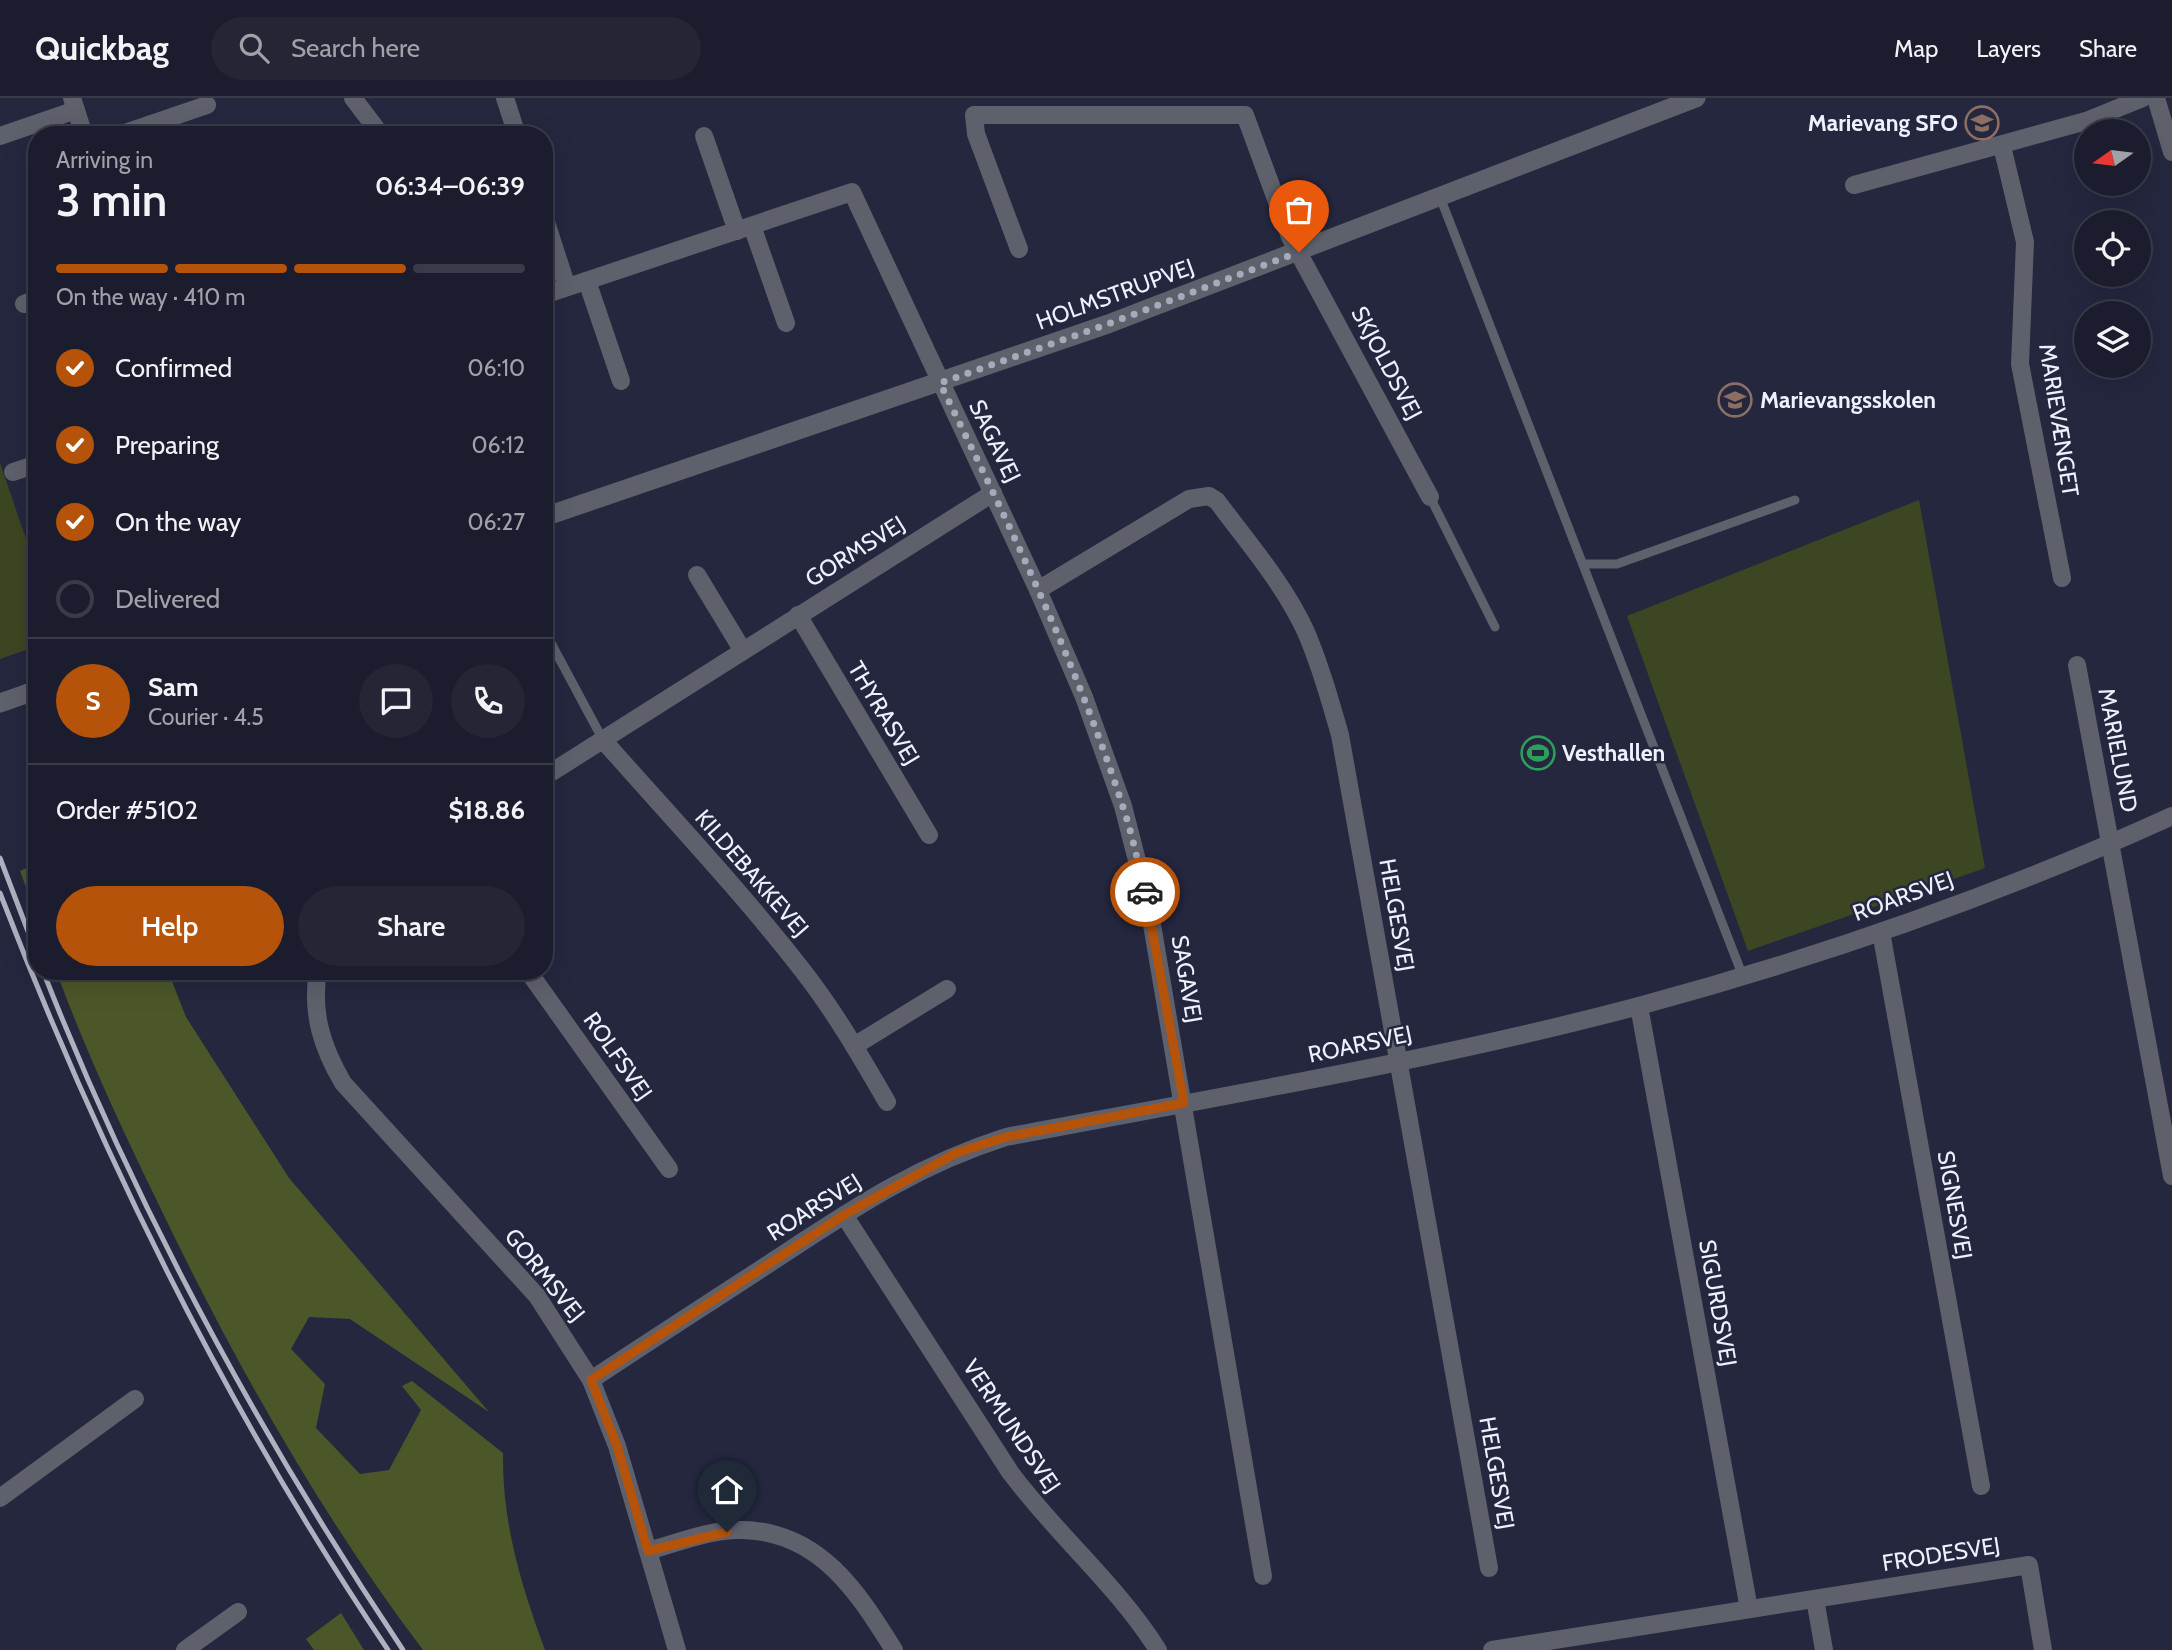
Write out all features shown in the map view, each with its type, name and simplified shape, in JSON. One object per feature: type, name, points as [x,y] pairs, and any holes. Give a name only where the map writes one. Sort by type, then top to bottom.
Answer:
[{"type":"street","points":[[353,98],[374,126]]},
{"type":"street","points":[[505,98],[514,126]]},
{"type":"street","name":"HOLMSTRUPVEJ","points":[[553,514],[1108,324],[1696,98]]},
{"type":"street","points":[[1854,185],[2086,121],[2143,98]]},
{"type":"street","points":[[2155,98],[2172,152]]},
{"type":"street","points":[[0,136],[74,104],[81,126]]},
{"type":"street","points":[[146,126],[208,105]]},
{"type":"street","name":"SKJOLDSVEJ","points":[[1019,249],[976,134],[974,115],[1245,115],[1290,237],[1430,497]]},
{"type":"street","points":[[704,136],[786,323]]},
{"type":"street","name":"MARIEVÆNGET","points":[[2002,146],[2025,242],[2020,364],[2062,578]]},
{"type":"street","name":"SAGAVEJ","points":[[744,228],[852,192],[1038,590],[1084,697],[1123,806],[1149,907],[1263,1576]]},
{"type":"street","points":[[553,292],[744,228]]},
{"type":"street","points":[[553,244],[567,287]]},
{"type":"street","points":[[587,281],[621,381]]},
{"type":"street","points":[[13,472],[28,467]]},
{"type":"street","name":"GORMSVEJ","points":[[553,771],[993,493]]},
{"type":"street","name":"HELGESVEJ","points":[[1038,590],[1189,499],[1209,496],[1217,501],[1287,597],[1305,631],[1325,684],[1339,735],[1489,1568]]},
{"type":"street","points":[[697,575],[743,652]]},
{"type":"street","name":"THYRASVEJ","points":[[798,615],[929,835]]},
{"type":"street","name":"MARIELUND","points":[[2077,665],[2172,1176]]},
{"type":"street","points":[[0,703],[28,693]]},
{"type":"street","name":"KILDEBAKKEVEJ","points":[[603,740],[805,973],[854,1046],[887,1102]]},
{"type":"street","name":"ROARSVEJ","points":[[591,1380],[844,1215],[956,1153],[1006,1137],[1398,1062],[1639,1006],[1881,932],[2112,844],[2172,816]]},
{"type":"street","name":"SIGNESVEJ","points":[[1881,932],[1981,1486]]},
{"type":"street","name":"GORMSVEJ","points":[[318,980],[316,1016],[325,1051],[343,1083],[537,1296],[591,1380],[617,1446],[677,1650]]},
{"type":"street","name":"ROLFSVEJ","points":[[534,980],[668,1169]]},
{"type":"street","points":[[854,1046],[947,989]]},
{"type":"street","name":"SIGURDSVEJ","points":[[1639,1006],[1749,1609]]},
{"type":"street","name":"VERMUNDSVEJ","points":[[844,1215],[1010,1472],[1037,1508],[1139,1620],[1158,1650]]},
{"type":"street","points":[[0,1498],[135,1399]]},
{"type":"street","points":[[648,1551],[713,1534],[742,1530],[776,1535],[805,1546],[831,1563],[859,1593],[894,1650]]},
{"type":"street","name":"FRODESVEJ","points":[[1492,1650],[1600,1642],[1749,1609],[2029,1564],[2043,1650]]},
{"type":"street","points":[[1815,1599],[1824,1650]]},
{"type":"street","points":[[186,1650],[238,1612]]},
{"type":"lane","points":[[1440,197],[1742,974]]},
{"type":"lane","points":[[1430,497],[1496,628]]},
{"type":"lane","points":[[1584,564],[1617,564],[1796,500]]},
{"type":"lane","points":[[553,647],[603,740]]},
{"type":"green space","points":[[0,463],[28,545],[28,649],[0,659]]},
{"type":"green space","points":[[1919,500],[1985,868],[1748,951],[1627,616]]},
{"type":"green space","points":[[28,867],[28,893],[20,871]]},
{"type":"green space","points":[[60,980],[172,980],[186,1017],[289,1178],[489,1412],[350,1319],[309,1317],[291,1349],[325,1384],[316,1428],[360,1474],[389,1470],[421,1410],[402,1386],[412,1381],[503,1453],[506,1504],[515,1553],[545,1650],[423,1650],[384,1597],[312,1488],[246,1374],[185,1258],[116,1115]]},
{"type":"green space","points":[[341,1613],[364,1650],[314,1650],[306,1639]]},
{"type":"railway","points":[[0,858],[28,931]]},
{"type":"railway","points":[[0,893],[28,962]]},
{"type":"railway","points":[[35,980],[126,1187],[222,1377],[274,1469],[388,1650]]},
{"type":"railway","points":[[47,980],[119,1148],[205,1320],[300,1487],[403,1650]]},
{"type":"way so far","points":[[1145,892],[1123,806],[1084,697],[1038,590],[940,383],[1108,324],[1299,252]]},
{"type":"place","name":"Marievang SFO","points":[[1982,123]]},
{"type":"place","name":"Marievangsskolen","points":[[1735,400]]},
{"type":"place","name":"Vesthallen","points":[[1538,753]]},
{"type":"route","points":[[727,1532],[648,1551],[617,1446],[591,1380],[844,1215],[923,1168],[956,1153],[1006,1137],[1184,1103],[1145,892]]}]
